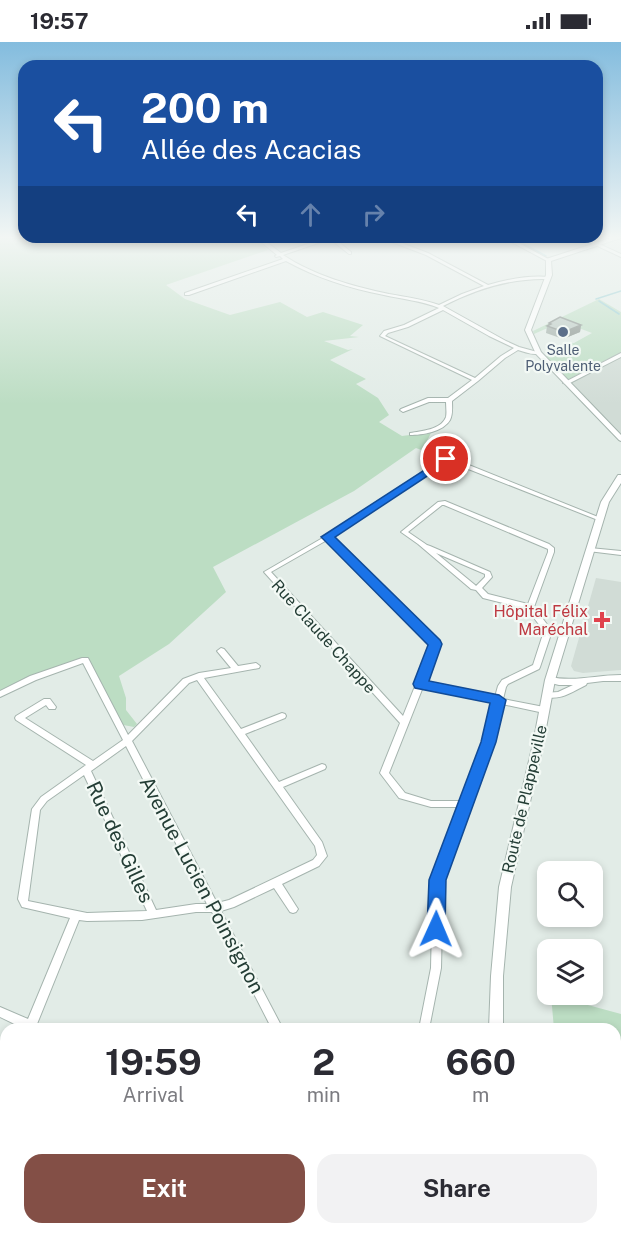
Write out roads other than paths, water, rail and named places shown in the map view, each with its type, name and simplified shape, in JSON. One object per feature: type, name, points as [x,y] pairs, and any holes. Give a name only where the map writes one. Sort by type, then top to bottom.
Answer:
[{"type":"street","points":[[187,294],[191,293]]},
{"type":"street","points":[[378,293],[441,307],[518,348],[538,353]]},
{"type":"street","points":[[475,293],[441,307],[421,320],[386,332],[382,336],[476,380]]},
{"type":"street","points":[[542,293],[528,325],[529,334],[538,353],[621,439]]},
{"type":"street","points":[[403,410],[428,400],[449,400],[503,357],[518,348]]},
{"type":"street","points":[[566,383],[621,355]]},
{"type":"street","points":[[412,434],[433,430],[442,425],[449,418],[449,400]]},
{"type":"street","points":[[439,455],[600,519]]},
{"type":"street","name":"Rue Claude Chappe","points":[[404,722],[267,572],[327,537],[446,459]]},
{"type":"street","name":"Route de Plappeville","points":[[496,1023],[498,964],[505,886],[546,694],[608,495],[621,477]]},
{"type":"street","points":[[425,1023],[436,968],[438,880],[489,742],[505,682],[536,667],[548,631],[530,607],[486,596],[404,532],[443,502],[547,544],[551,552],[530,607]]},
{"type":"street","points":[[327,537],[436,644],[384,774],[402,796],[431,804],[465,804]]},
{"type":"street","points":[[420,543],[488,573],[489,577],[478,588]]},
{"type":"street","points":[[590,550],[621,553]]},
{"type":"street","points":[[221,651],[237,670]]},
{"type":"street","name":"Avenue Lucien Poinsignon","points":[[0,694],[33,678],[85,660],[275,1023]]},
{"type":"street","points":[[199,676],[319,845],[322,856],[316,863],[231,904],[214,908],[87,917],[25,904],[23,899],[36,809],[44,799],[127,741],[186,681],[199,676],[256,666]]},
{"type":"street","points":[[546,694],[559,695],[584,682],[598,678],[621,678]]},
{"type":"street","points":[[550,680],[564,683],[584,682]]},
{"type":"street","points":[[420,684],[544,710]]},
{"type":"street","points":[[52,707],[47,701],[19,718],[89,767]]},
{"type":"street","points":[[239,733],[282,716]]},
{"type":"street","name":"Rue des Gilles","points":[[89,767],[153,914]]},
{"type":"street","points":[[277,786],[322,767]]},
{"type":"street","points":[[276,882],[293,909]]},
{"type":"street","points":[[36,1023],[76,915]]},
{"type":"street","points":[[0,1012],[25,1023]]},
{"type":"waterway","points":[[596,299],[616,293]]},
{"type":"waterway","points":[[599,301],[619,314]]},
{"type":"place","name":"Salle Polyvalente","points":[[563,332]]},
{"type":"place","name":"Hôpital Félix Maréchal","points":[[602,620]]}]
